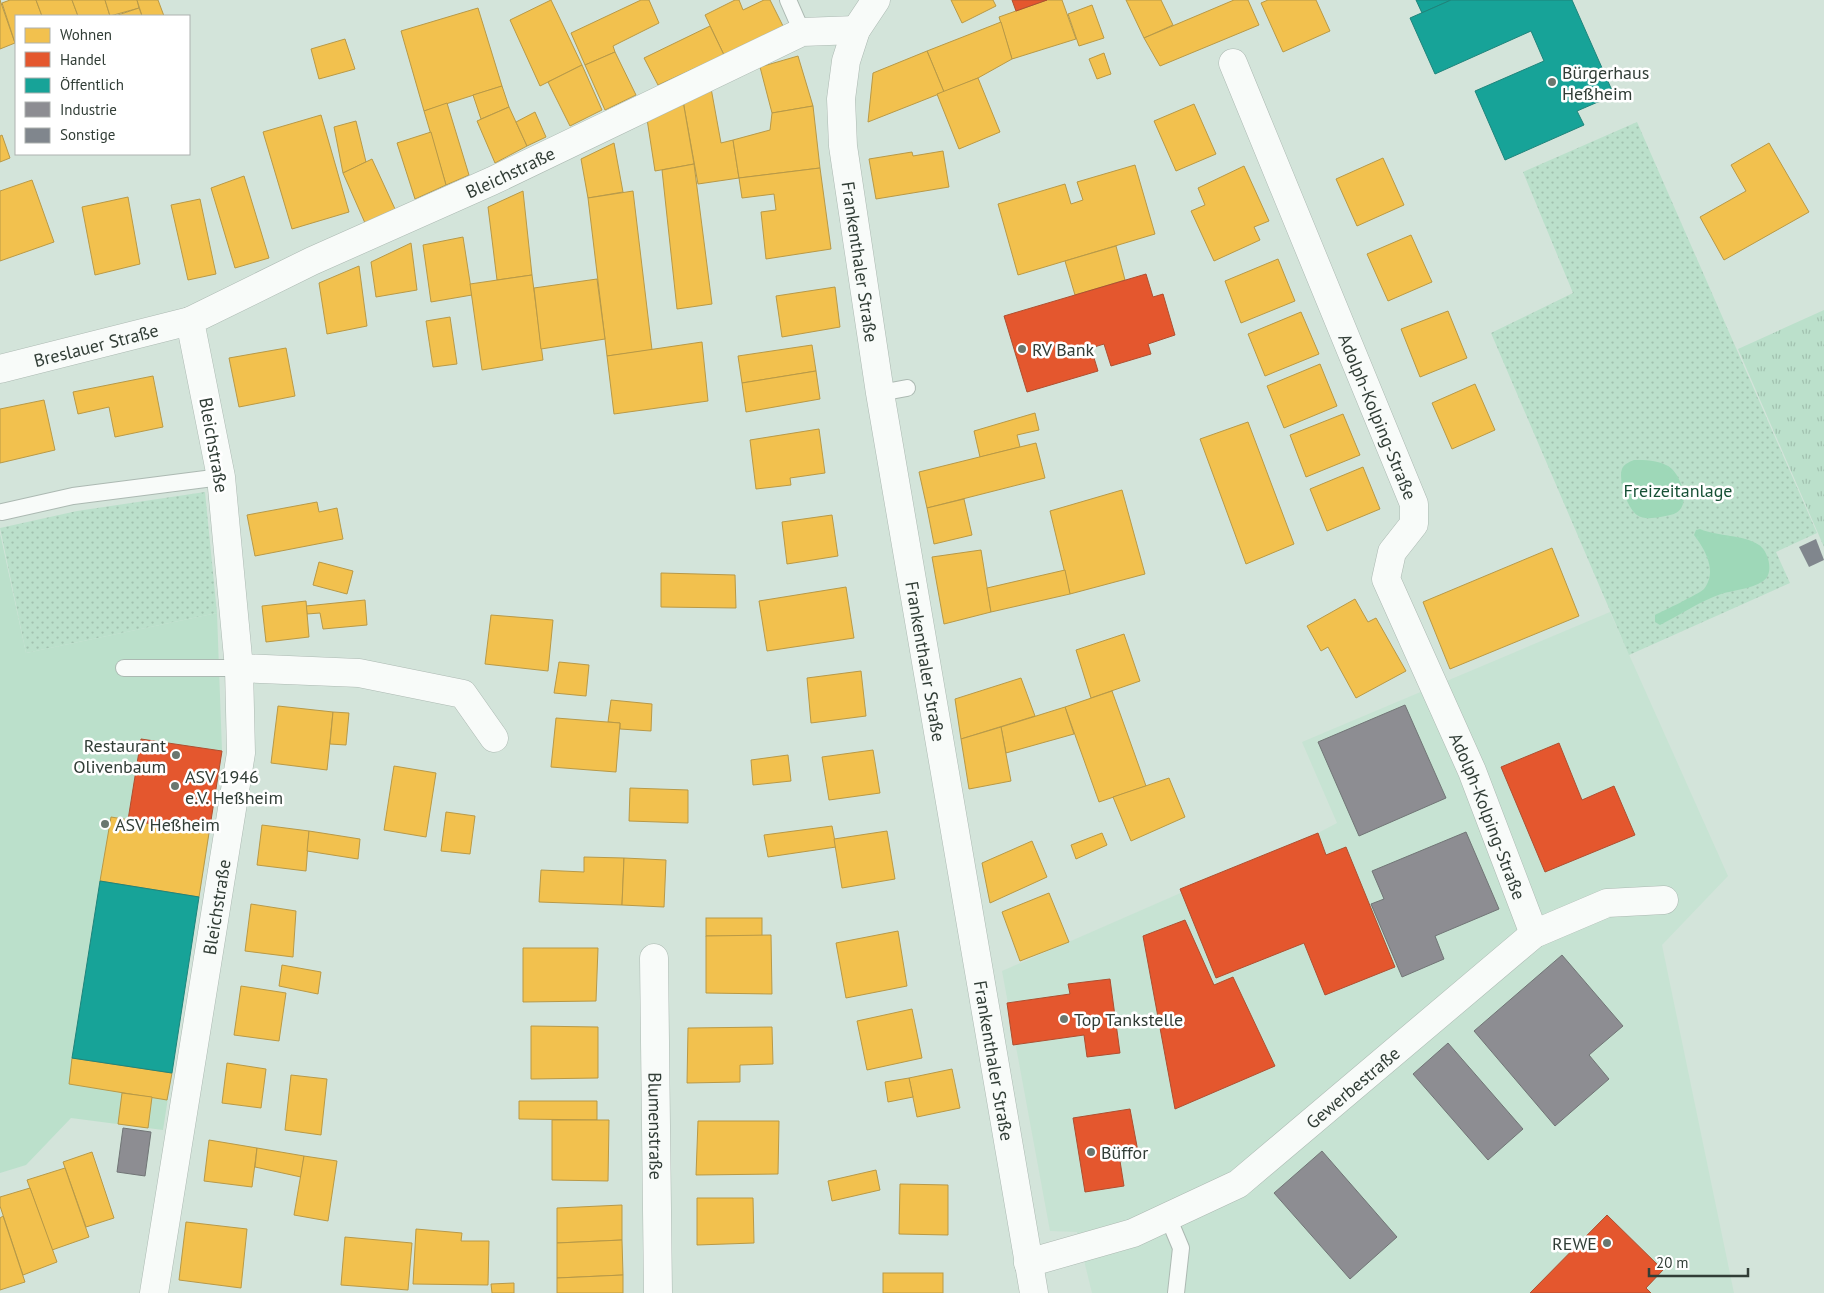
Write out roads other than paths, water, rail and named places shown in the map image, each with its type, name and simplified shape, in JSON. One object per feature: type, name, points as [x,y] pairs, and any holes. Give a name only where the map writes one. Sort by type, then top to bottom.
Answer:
[{"type":"street","name":"Frankenthaler Straße","points":[[876,0],[856,30],[846,61],[841,99],[843,146],[880,394],[1034,1293]]},
{"type":"street","name":"Bleichstraße","points":[[154,1293],[241,754],[239,668],[221,477],[190,321],[312,261],[492,181],[802,32],[856,30]]},
{"type":"street","name":"Adolph-Kolping-Straße","points":[[1233,63],[1414,504],[1414,524],[1392,552],[1386,580],[1472,771],[1534,934]]},
{"type":"street","name":"Breslauer Straße","points":[[0,369],[190,321]]},
{"type":"street","points":[[239,668],[359,673],[463,694],[494,738]]},
{"type":"street","name":"Gewerbestraße","points":[[1028,1263],[1133,1233],[1238,1184],[1534,934],[1607,903],[1664,900]]},
{"type":"street","name":"Blumenstraße","points":[[654,958],[658,1293]]},
{"type":"lane","points":[[788,0],[802,32]]},
{"type":"lane","points":[[880,394],[907,388]]},
{"type":"lane","points":[[2,512],[73,496],[221,477]]},
{"type":"lane","points":[[124,668],[239,668]]},
{"type":"lane","points":[[1168,1217],[1181,1248],[1176,1293]]},
{"type":"place","name":"Bürgerhaus Heßheim","points":[[1552,82]]},
{"type":"place","name":"RV Bank","points":[[1022,349]]},
{"type":"place","name":"Restaurant Olivenbaum","points":[[176,755]]},
{"type":"place","name":"ASV 1946 e.V. Heßheim","points":[[175,786]]},
{"type":"place","name":"ASV Heßheim","points":[[105,824]]},
{"type":"place","name":"Top Tankstelle","points":[[1064,1019]]},
{"type":"place","name":"Büffor","points":[[1091,1152]]},
{"type":"place","name":"REWE","points":[[1607,1243]]},
{"type":"park label","name":"Freizeitanlage","points":[[1678,490]]}]
